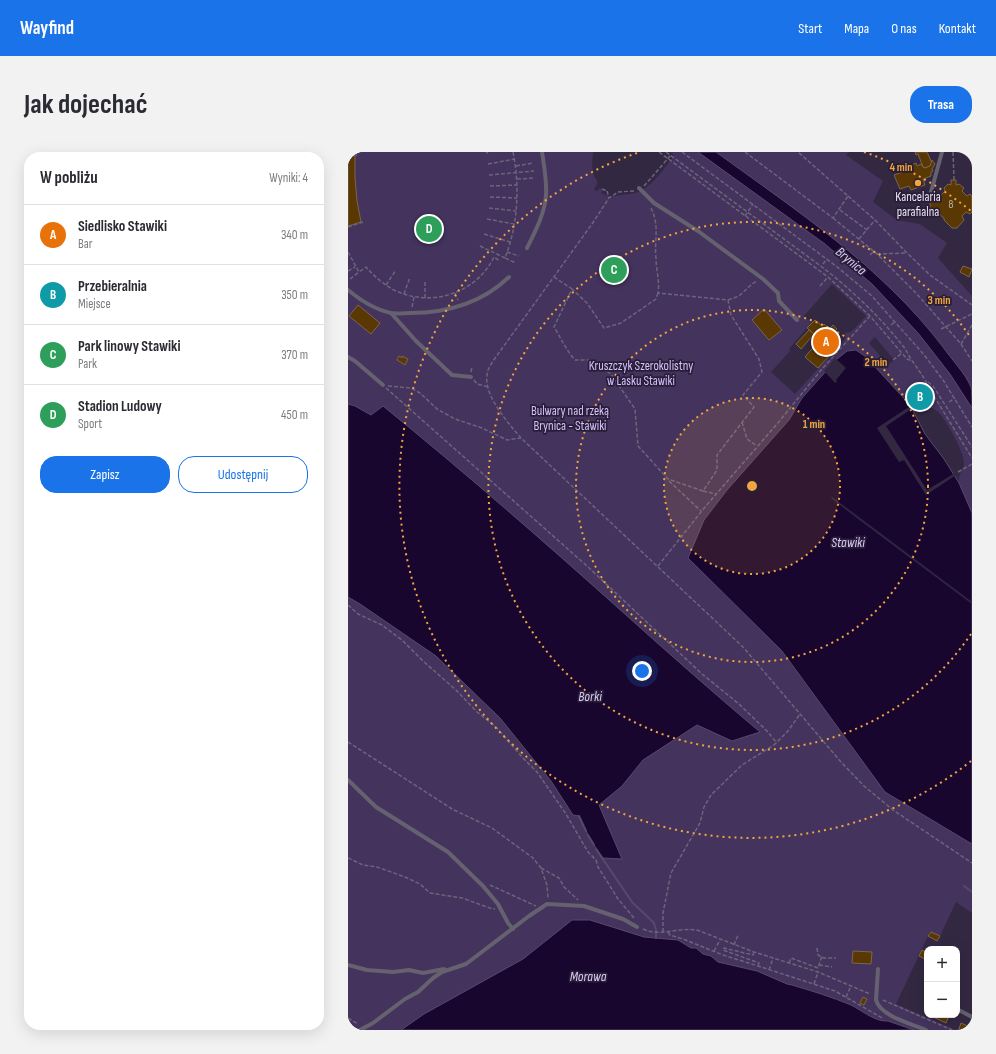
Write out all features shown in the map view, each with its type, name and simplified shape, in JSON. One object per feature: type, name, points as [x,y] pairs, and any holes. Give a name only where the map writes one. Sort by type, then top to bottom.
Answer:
[{"type":"lane","points":[[528,248],[536,231],[545,200],[545,168],[542,152]]},
{"type":"lane","points":[[931,192],[942,152]]},
{"type":"lane","points":[[639,189],[654,203],[698,231],[763,279],[778,293],[779,301],[797,320]]},
{"type":"lane","points":[[348,290],[374,307],[391,313],[426,313],[455,308],[477,299],[497,288],[509,277]]},
{"type":"lane","points":[[391,313],[416,341],[452,375],[471,377]]},
{"type":"lane","points":[[348,357],[355,361],[383,385]]},
{"type":"lane","points":[[348,780],[376,807],[448,852],[477,879],[498,904],[510,927],[513,929]]},
{"type":"lane","points":[[348,965],[367,970],[393,972],[409,970],[424,973],[466,964],[547,904],[584,906],[623,919],[637,927]]},
{"type":"lane","points":[[360,1030],[373,1023],[405,999],[418,992],[433,978],[452,968]]},
{"type":"lane","points":[[878,969],[877,1004],[888,1014],[926,1030]]},
{"type":"lane","points":[[960,1011],[972,1017]]},
{"type":"path","points":[[505,258],[514,224],[517,198],[516,166],[513,152]]},
{"type":"path","points":[[660,152],[828,277],[870,316],[907,359],[912,361]]},
{"type":"path","points":[[666,152],[796,247],[844,285],[873,312],[906,350],[926,380],[972,458]]},
{"type":"path","points":[[682,152],[827,259],[872,296],[925,356],[955,398],[972,427]]},
{"type":"path","points":[[745,152],[834,218],[877,254],[916,293],[961,344],[972,361]]},
{"type":"path","points":[[798,152],[875,220],[906,253],[930,275],[972,305]]},
{"type":"path","points":[[953,152],[954,180]]},
{"type":"path","points":[[348,154],[358,155]]},
{"type":"path","points":[[671,155],[651,179],[639,189],[635,191],[618,192],[609,198],[592,224],[496,357],[487,374],[488,387],[495,404],[521,438],[743,647],[846,768],[880,800],[972,864]]},
{"type":"path","points":[[488,164],[514,159]]},
{"type":"path","points":[[516,166],[533,164]]},
{"type":"path","points":[[489,175],[534,171]]},
{"type":"path","points":[[517,179],[534,178]]},
{"type":"path","points":[[490,186],[517,185]]},
{"type":"path","points":[[602,189],[607,190],[609,198]]},
{"type":"path","points":[[834,218],[848,196]]},
{"type":"path","points":[[490,197],[517,198]]},
{"type":"path","points":[[554,277],[572,289],[587,303],[604,328],[621,323],[656,299],[660,283],[655,257],[657,235],[655,215],[651,208],[654,203]]},
{"type":"path","points":[[745,216],[753,204]]},
{"type":"path","points":[[489,208],[516,211]]},
{"type":"path","points":[[839,209],[867,230]]},
{"type":"path","points":[[487,219],[514,224]]},
{"type":"path","points":[[859,239],[875,220]]},
{"type":"path","points":[[348,227],[363,222]]},
{"type":"path","points":[[484,234],[510,242]]},
{"type":"path","points":[[480,246],[516,264]]},
{"type":"path","points":[[348,252],[359,272]]},
{"type":"path","points":[[507,252],[519,256]]},
{"type":"path","points":[[870,255],[873,252]]},
{"type":"path","points":[[877,254],[906,253]]},
{"type":"path","points":[[350,279],[366,267],[386,285],[404,294],[425,298],[444,296],[466,288],[480,277],[489,267],[494,258],[500,261]]},
{"type":"path","points":[[823,264],[827,259]]},
{"type":"path","points":[[348,271],[355,267]]},
{"type":"path","points":[[386,285],[396,270]]},
{"type":"path","points":[[404,294],[410,277]]},
{"type":"path","points":[[820,286],[828,277]]},
{"type":"path","points":[[658,293],[728,300],[739,296],[752,284],[763,279]]},
{"type":"path","points":[[425,280],[425,298]]},
{"type":"path","points":[[572,289],[554,327],[568,352],[575,360],[591,360],[611,374],[635,409],[638,446],[668,479],[702,512]]},
{"type":"path","points":[[455,293],[459,303]]},
{"type":"path","points":[[412,308],[414,297]]},
{"type":"path","points":[[703,491],[717,470],[717,455],[754,407],[743,395],[762,372],[759,359],[731,314],[728,300]]},
{"type":"path","points":[[941,329],[972,314]]},
{"type":"path","points":[[658,566],[716,494],[777,424],[833,356],[870,316]]},
{"type":"path","points":[[891,325],[895,322]]},
{"type":"path","points":[[961,344],[972,325]]},
{"type":"path","points":[[893,360],[902,353]]},
{"type":"path","points":[[926,380],[933,386],[972,447]]},
{"type":"path","points":[[383,385],[411,388],[420,392],[437,409],[455,419],[482,428],[507,440],[521,438]]},
{"type":"path","points":[[383,385],[587,566],[702,674],[744,709],[777,743]]},
{"type":"path","points":[[914,405],[933,394]]},
{"type":"path","points":[[949,402],[955,398]]},
{"type":"path","points":[[742,422],[747,439],[757,446]]},
{"type":"path","points":[[958,472],[972,464]]},
{"type":"path","points":[[668,479],[716,494]]},
{"type":"path","points":[[348,605],[358,614],[382,625],[403,641],[456,690],[477,712],[496,727],[537,772],[566,814],[588,852],[596,860],[598,867],[618,900],[637,922],[637,927],[651,932],[660,933],[692,929],[710,934],[720,940],[817,972],[952,1030]]},
{"type":"path","points":[[664,932],[663,913],[672,873],[700,824],[704,807],[711,795],[742,765],[777,743],[801,714]]},
{"type":"path","points":[[348,742],[452,809],[492,828],[533,858],[541,868],[547,885],[547,904]]},
{"type":"path","points":[[348,858],[363,865],[376,867],[405,877],[420,884],[430,893],[462,898],[490,908],[501,909]]},
{"type":"path","points":[[541,868],[559,878],[564,887],[584,906]]},
{"type":"path","points":[[488,884],[540,908]]},
{"type":"path","points":[[668,932],[670,936],[683,938],[714,951],[814,984],[846,997],[884,1019]]},
{"type":"path","points":[[734,944],[738,934]]},
{"type":"path","points":[[714,951],[720,940]]},
{"type":"path","points":[[754,952],[753,955],[724,948],[724,950],[759,963],[758,966]]},
{"type":"path","points":[[817,948],[818,955],[824,958],[836,958]]},
{"type":"path","points":[[814,984],[822,956]]},
{"type":"path","points":[[770,970],[773,958]]},
{"type":"path","points":[[789,963],[791,958],[818,966],[832,967]]},
{"type":"path","points":[[846,997],[851,986]]},
{"type":"path","points":[[348,1018],[359,1024]]},
{"type":"green space","points":[[348,152],[593,152],[593,172],[598,182],[594,190],[597,191],[600,188],[603,190],[601,193],[611,197],[636,193],[647,187],[674,155],[670,152],[849,152],[846,155],[883,181],[873,202],[897,220],[920,224],[947,243],[938,258],[972,296],[972,513],[959,485],[959,477],[964,464],[963,459],[958,445],[946,422],[938,412],[932,408],[910,401],[910,405],[866,357],[803,398],[789,420],[727,490],[688,558],[782,651],[885,792],[972,844],[972,913],[956,902],[940,936],[930,932],[896,1004],[924,1016],[924,1018],[928,1018],[956,1030],[348,1030]],"holes":[[[832,284],[866,316],[851,332],[845,333],[844,336],[846,338],[795,394],[771,372],[790,351],[789,349],[811,323],[804,316]],[[875,337],[894,360],[888,365],[869,343]]]},
{"type":"water","name":"Brynica","points":[[698,152],[716,152],[837,241],[893,291],[919,318],[965,377],[971,387],[972,408],[950,374],[918,333],[872,284],[825,244]]},
{"type":"water","name":"Stawiki","points":[[856,350],[866,357],[910,405],[925,434],[944,459],[959,483],[972,513],[972,844],[885,792],[782,651],[688,558],[704,520],[727,490],[789,420],[802,398],[837,359],[847,351]]},
{"type":"water","name":"Borki","points":[[348,404],[355,406],[371,415],[383,406],[501,505],[760,732],[732,741],[697,725],[643,760],[622,786],[599,805],[622,859],[603,858],[590,839],[579,816],[573,815],[551,781],[500,718],[436,656],[348,597]]},
{"type":"water","name":"Morawa","points":[[572,920],[590,920],[644,937],[678,940],[691,948],[696,948],[703,954],[711,956],[718,962],[757,971],[787,984],[844,1002],[878,1020],[888,1021],[914,1030],[401,1030],[424,1014],[523,959]]},
{"type":"pier","points":[[835,358],[846,368],[835,383],[824,371]]},
{"type":"pier","points":[[912,405],[913,408],[886,426],[927,490],[955,473],[956,475],[926,495],[904,460],[899,462],[877,428]]},
{"type":"pier","points":[[832,497],[972,602],[972,604],[861,521],[831,498]]},
{"type":"building","points":[[915,152],[927,152],[932,163],[930,166],[925,168],[923,167],[918,154],[916,155]]},
{"type":"building","points":[[348,155],[355,156],[357,201],[361,222],[348,226]]},
{"type":"building","points":[[932,160],[935,164],[932,169],[933,171],[931,172],[931,176],[923,179],[925,185],[911,190],[909,186],[900,189],[894,175],[903,172],[902,169],[916,163],[917,166],[921,164],[925,168],[930,166]]},
{"type":"building","points":[[951,180],[956,180],[956,185],[959,184],[964,188],[962,191],[967,196],[970,194],[972,196],[972,212],[970,214],[966,212],[962,216],[964,220],[957,228],[952,228],[944,220],[944,218],[930,207],[930,202],[938,194],[941,195],[945,191],[944,188],[948,184],[951,185]]},
{"type":"building","points":[[963,266],[972,269],[969,277],[960,272]]},
{"type":"building","points":[[358,305],[380,323],[371,334],[349,316]]},
{"type":"building","points":[[764,309],[782,330],[769,340],[752,320]]},
{"type":"building","points":[[815,320],[822,326],[824,324],[829,329],[833,325],[837,329],[833,333],[838,339],[827,349],[823,350],[829,356],[818,368],[805,357],[821,338],[807,328]]},
{"type":"building","points":[[809,330],[814,334],[801,349],[796,344]]},
{"type":"building","points":[[399,356],[408,359],[405,365],[397,360]]},
{"type":"building","points":[[931,932],[940,936],[937,941],[928,936]]},
{"type":"building","points":[[922,950],[924,951],[924,958],[919,956]]},
{"type":"building","points":[[853,951],[872,952],[871,964],[852,963]]},
{"type":"building","points":[[863,997],[867,999],[864,1005],[860,1003]]},
{"type":"building","points":[[935,1018],[948,1018],[946,1023]]},
{"type":"building","points":[[961,1023],[972,1028],[972,1030],[959,1029]]},
{"type":"waterway","points":[[579,816],[586,831]]},
{"type":"waterway","points":[[588,835],[594,845]]},
{"type":"waterway","points":[[596,849],[632,902],[654,923],[656,938]]},
{"type":"waterway","points":[[964,886],[972,892]]},
{"type":"place","name":"Kancelaria parafialna","points":[[918,183]]},
{"type":"place","name":"Stadion Ludowy","points":[[429,229]]},
{"type":"place","name":"Park linowy Stawiki","points":[[614,270]]},
{"type":"place","name":"Siedlisko Stawiki","points":[[826,342]]},
{"type":"place","name":"Przebieralnia","points":[[920,397]]},
{"type":"park label","name":"Kruszczyk Szerokolistny w Lasku Stawiki","points":[[641,374]]},
{"type":"park label","name":"Bulwary nad rzeką Brynica - Stawiki","points":[[570,418]]}]
